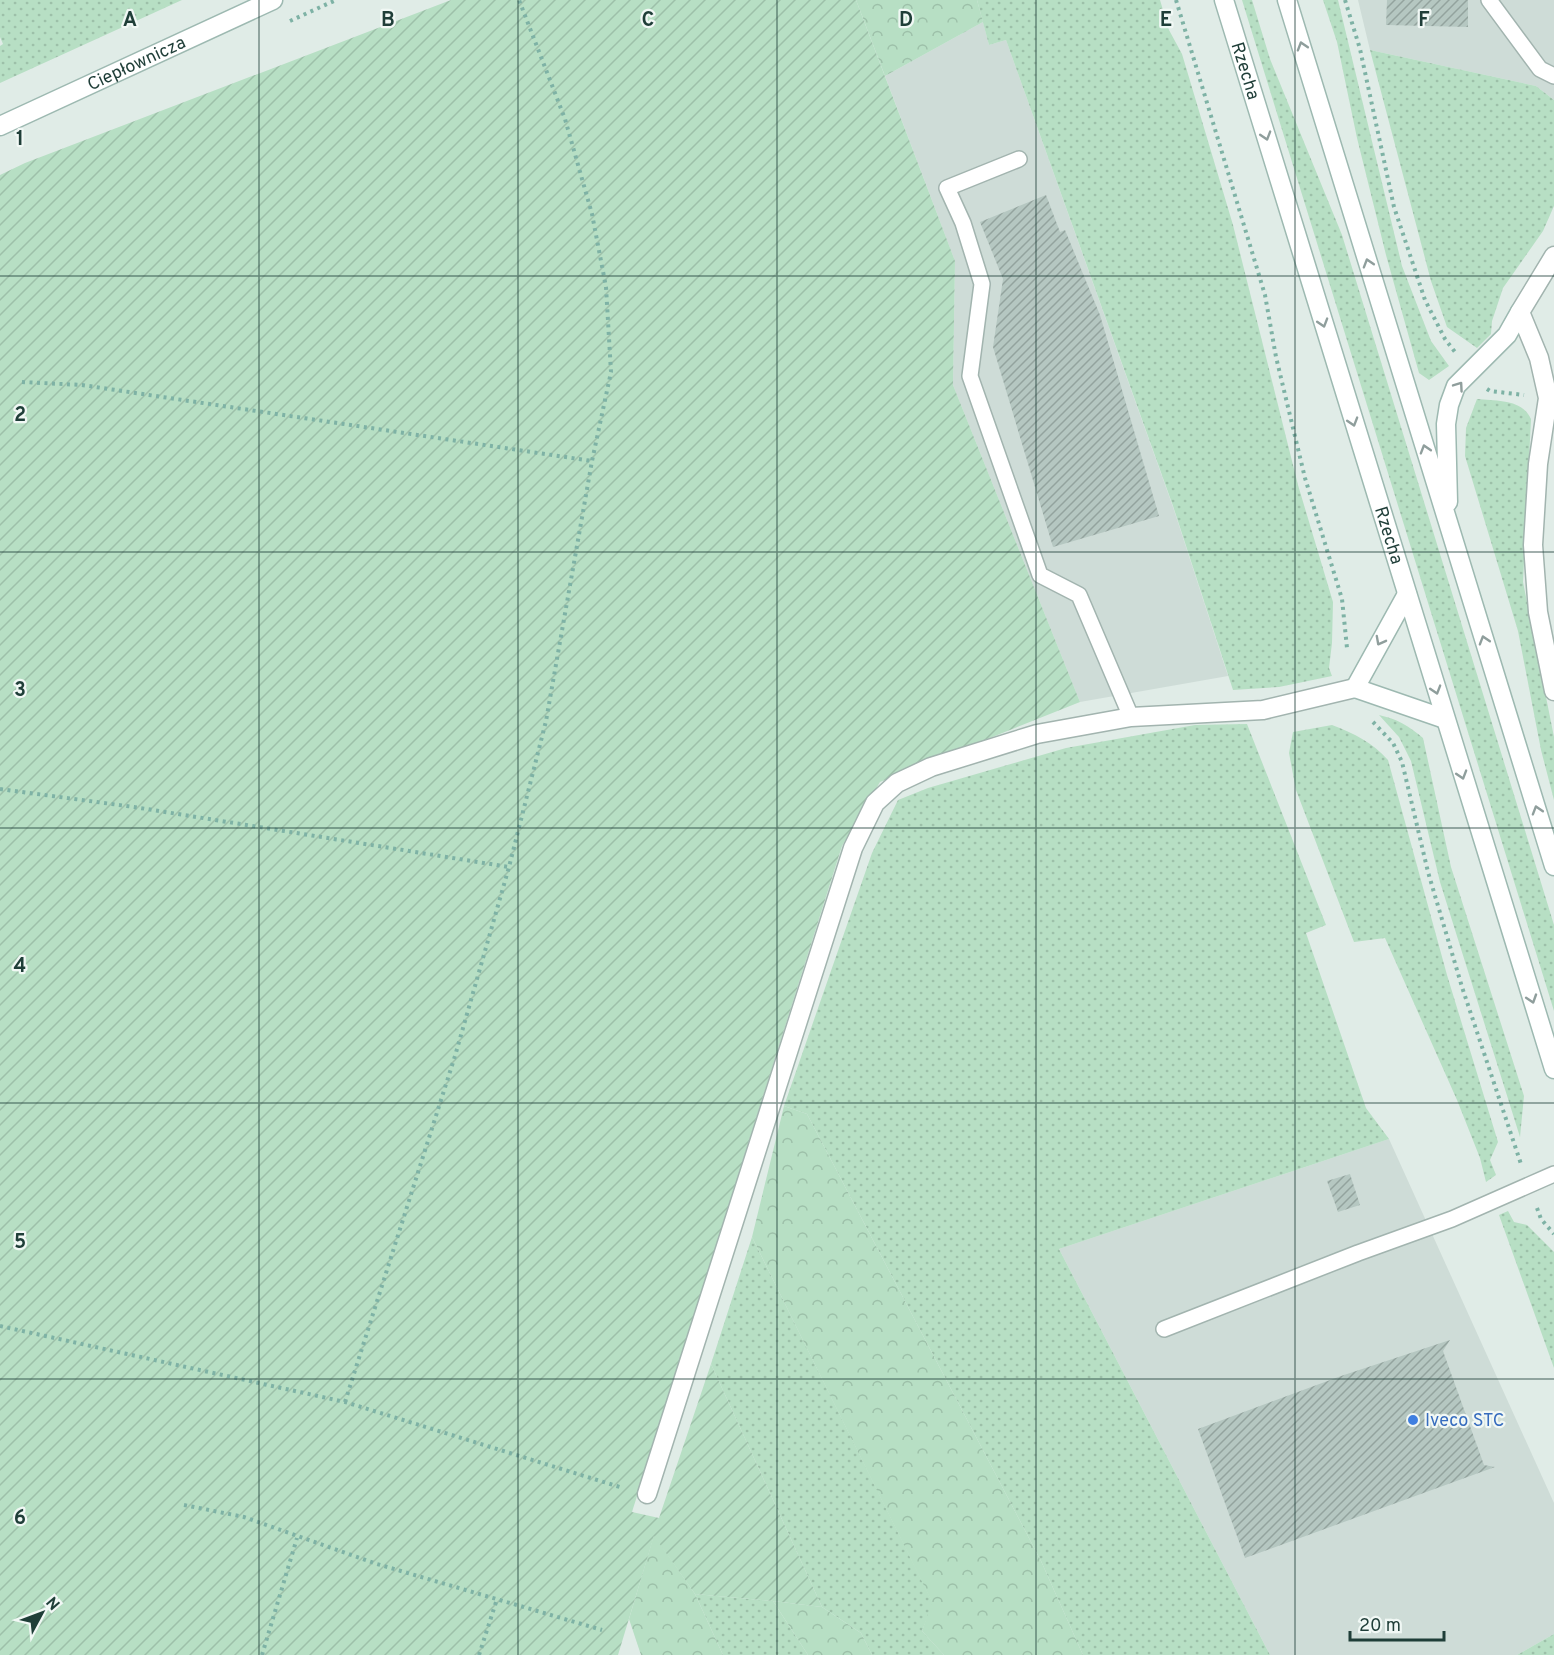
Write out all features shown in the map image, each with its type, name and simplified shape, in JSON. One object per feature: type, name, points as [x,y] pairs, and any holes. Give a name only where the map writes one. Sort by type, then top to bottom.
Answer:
[{"type":"main road","name":"Ciepłownicza","points":[[0,126],[273,0]]},
{"type":"main road","name":"Rzecha","points":[[1224,0],[1554,1069]]},
{"type":"main road","points":[[1287,0],[1554,866]]},
{"type":"main road","points":[[1449,525],[1446,423],[1449,405],[1456,386],[1507,335],[1554,256]]},
{"type":"main road","points":[[1520,312],[1539,358],[1548,398],[1538,464],[1533,545],[1538,612],[1554,691]]},
{"type":"main road","points":[[1355,688],[1407,594]]},
{"type":"main road","points":[[647,1494],[853,848],[876,803],[897,783],[931,767],[1036,734],[1131,717],[1263,710],[1355,688],[1445,719]]},
{"type":"lane","points":[[1489,0],[1540,69],[1554,76]]},
{"type":"lane","points":[[1019,159],[947,188],[963,224],[982,284],[970,376],[1040,575],[1079,595],[1131,717]]},
{"type":"lane","points":[[1164,1329],[1452,1219],[1554,1174]]},
{"type":"path","points":[[345,1402],[455,1056],[509,867],[546,721],[592,461],[611,372],[606,287],[592,214],[565,119],[519,0]]},
{"type":"path","points":[[1176,0],[1265,295],[1276,357],[1305,478],[1342,599],[1346,640],[1355,688],[1376,726],[1393,743],[1402,762],[1428,872],[1459,977],[1527,1185],[1541,1219],[1554,1234]]},
{"type":"path","points":[[1345,0],[1360,49],[1394,207],[1425,300],[1445,339],[1490,391],[1548,398]]},
{"type":"path","points":[[22,382],[82,385],[592,461]]},
{"type":"path","points":[[0,789],[134,807],[509,867]]},
{"type":"path","points":[[0,1326],[345,1402],[601,1482],[647,1494]]},
{"type":"path","points":[[184,1504],[244,1517],[297,1538],[377,1564],[603,1630]]},
{"type":"path","points":[[262,1655],[297,1538]]},
{"type":"path","points":[[479,1655],[497,1599]]},
{"type":"shaded area","points":[[1358,0],[1554,0],[1554,100],[1536,86],[1370,50]]},
{"type":"shaded area","points":[[983,22],[989,45],[1006,40],[1173,507],[1228,676],[1080,702],[953,385],[955,261],[885,76]]},
{"type":"shaded area","points":[[1389,1139],[1554,1503],[1554,1634],[1517,1655],[1270,1655],[1059,1249]]},
{"type":"green space","points":[[0,0],[182,0],[0,83],[0,46],[3,44],[0,37]]},
{"type":"green space","points":[[451,0],[856,0],[955,261],[953,385],[1080,702],[880,782],[842,846],[632,1512],[659,1518],[711,1364],[822,1607],[695,1594],[654,1536],[618,1655],[0,1655],[0,175],[25,163]]},
{"type":"green space","points":[[856,0],[977,0],[983,22],[885,76]]},
{"type":"green space","points":[[977,0],[1160,0],[1169,30],[1182,54],[1233,225],[1298,485],[1333,602],[1329,668],[1332,676],[1279,687],[1233,690],[1173,506],[1006,40],[989,45]]},
{"type":"green space","points":[[1242,0],[1252,0],[1270,59],[1342,235],[1554,925],[1554,1011]]},
{"type":"green space","points":[[1323,0],[1338,0],[1402,266],[1431,341],[1449,366],[1429,380],[1419,373],[1386,255],[1357,138],[1337,42]]},
{"type":"green space","points":[[1370,50],[1536,86],[1554,100],[1554,206],[1543,231],[1503,288],[1492,321],[1491,334],[1477,348],[1447,327],[1431,281]]},
{"type":"green space","points":[[1477,399],[1515,404],[1527,412],[1531,419],[1523,582],[1554,737],[1554,800],[1541,750],[1518,631],[1465,456],[1466,428]]},
{"type":"green space","points":[[1379,715],[1403,724],[1423,738],[1451,867],[1524,1096],[1520,1137],[1440,882],[1411,761],[1399,737]]},
{"type":"green space","points":[[1247,724],[1326,925],[1306,933],[1366,1108],[1389,1139],[1059,1249],[1270,1655],[1083,1655],[1041,1561],[807,1114],[784,1106],[872,853],[898,800],[928,788],[1066,748],[1195,725]]},
{"type":"green space","points":[[1332,725],[1363,739],[1388,760],[1447,975],[1498,1142],[1490,1160],[1496,1175],[1486,1182],[1480,1158],[1457,1100],[1385,938],[1354,942],[1296,790],[1289,753],[1293,732]]},
{"type":"green space","points":[[784,1106],[807,1114],[1041,1561],[1083,1655],[944,1655],[922,1631],[932,1602],[752,1237]]},
{"type":"green space","points":[[1508,1211],[1514,1222],[1527,1225],[1554,1252],[1554,1368],[1499,1215]]},
{"type":"green space","points":[[752,1237],[933,1603],[922,1631],[944,1655],[872,1655],[861,1633],[822,1607],[711,1364]]},
{"type":"green space","points":[[654,1535],[695,1594],[723,1655],[641,1655],[629,1619]]},
{"type":"green space","points":[[695,1594],[773,1601],[808,1655],[723,1655]]},
{"type":"green space","points":[[773,1601],[822,1607],[861,1633],[872,1655],[808,1655]]},
{"type":"green space","points":[[1554,1634],[1554,1655],[1517,1655]]},
{"type":"building","points":[[1387,0],[1468,0],[1468,27],[1386,25]]},
{"type":"building","points":[[1046,195],[1060,232],[1065,230],[1100,315],[1159,516],[1053,547],[993,347],[1003,279],[980,222]]},
{"type":"building","points":[[1350,1174],[1360,1205],[1338,1212],[1327,1181]]},
{"type":"building","points":[[1450,1340],[1443,1351],[1484,1465],[1495,1467],[1245,1558],[1198,1429],[1341,1376]]},
{"type":"place","name":"Iveco STC","points":[[1413,1420]]}]
